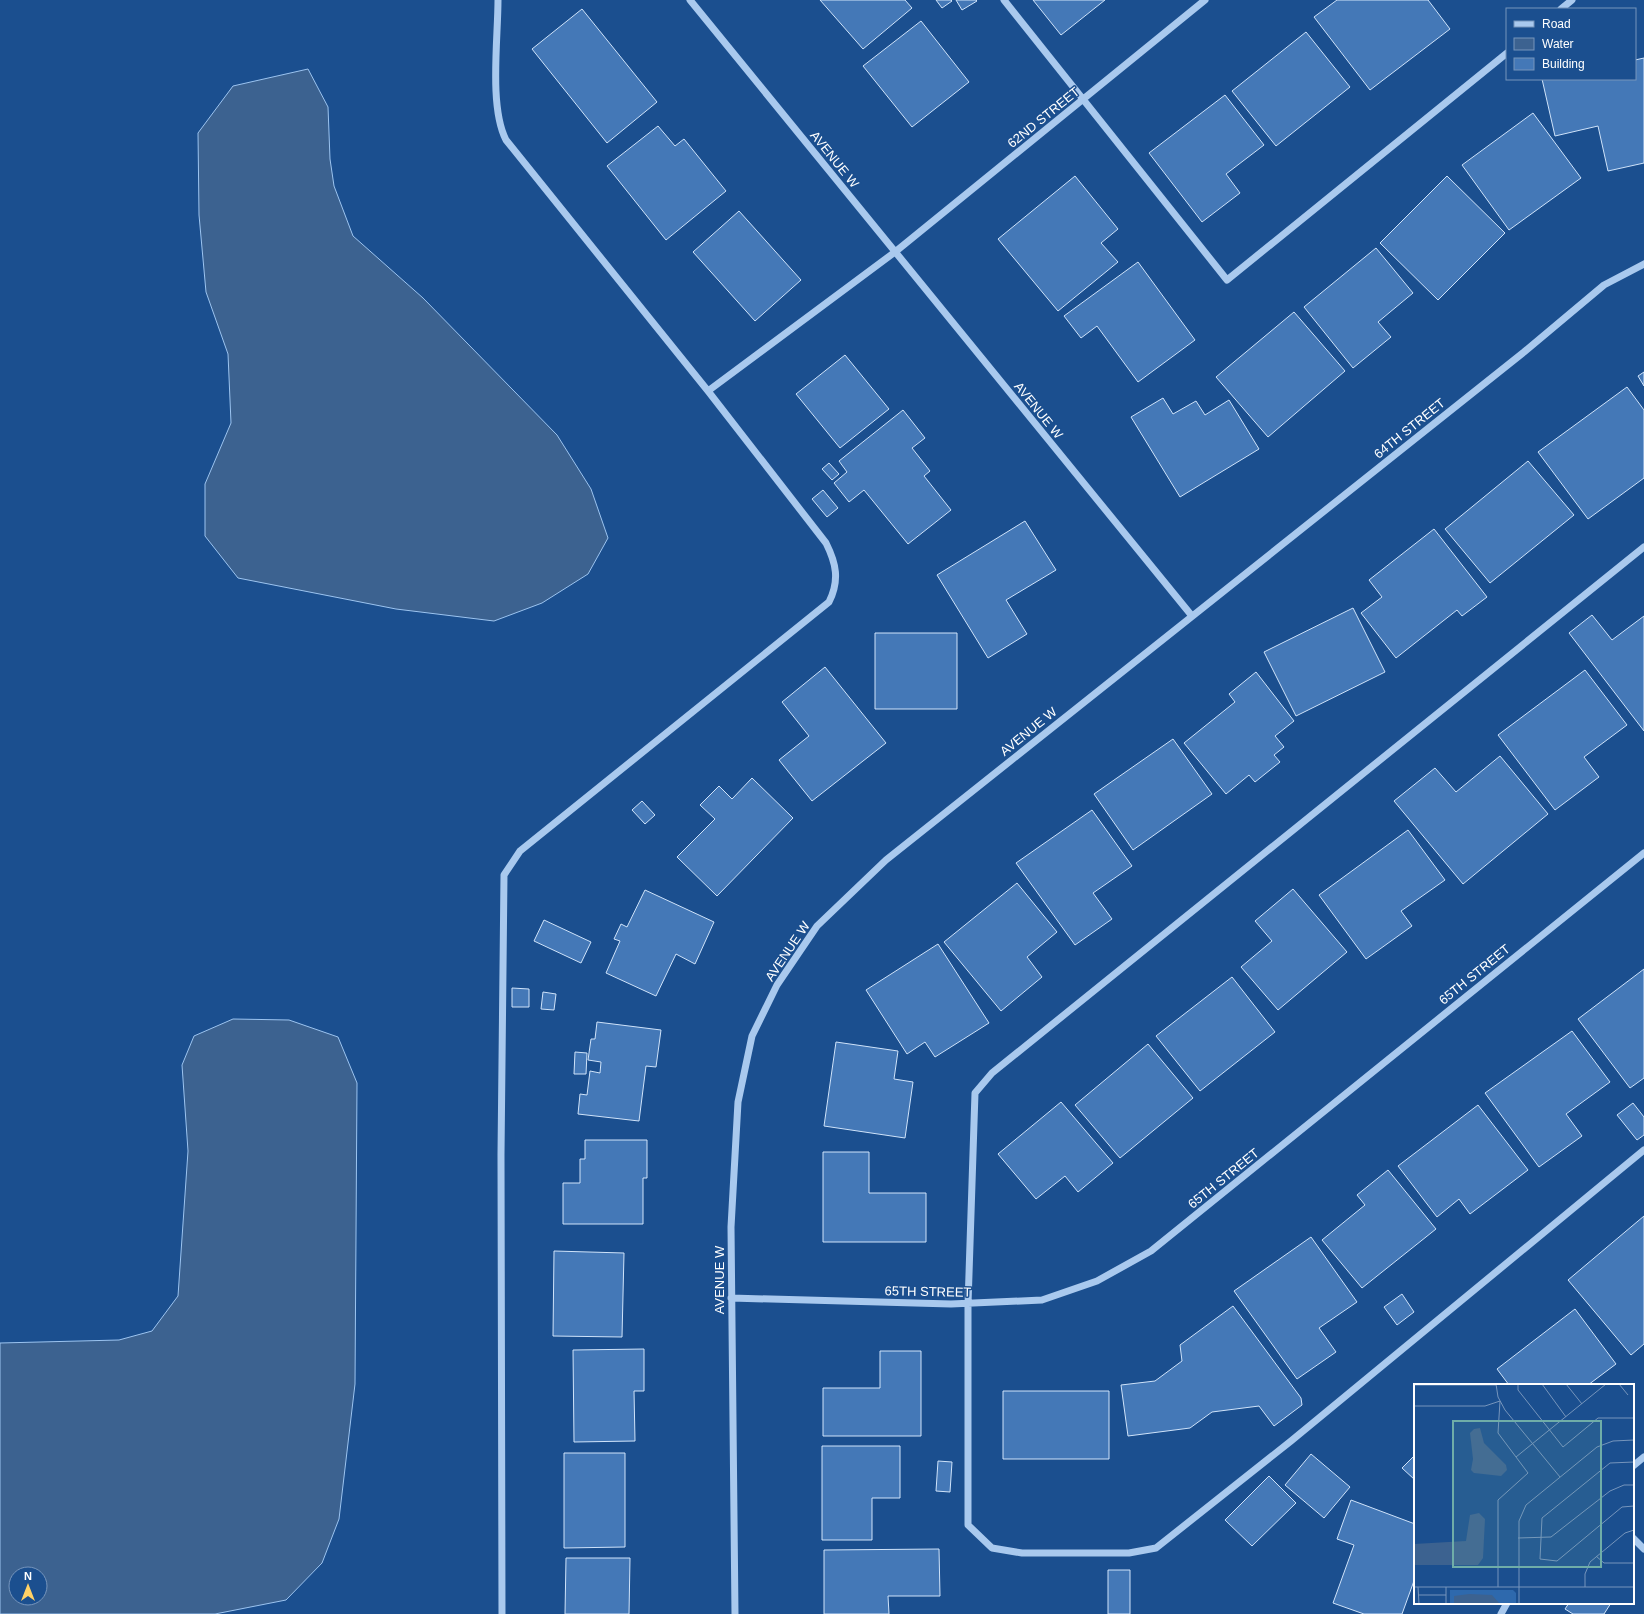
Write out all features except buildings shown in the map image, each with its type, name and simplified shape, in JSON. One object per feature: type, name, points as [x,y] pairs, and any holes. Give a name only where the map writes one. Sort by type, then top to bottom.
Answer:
[{"type":"street","points":[[498,0],[496,96],[500,128],[506,140],[708,391],[826,543],[834,560],[837,574],[836,587],[829,602],[520,851],[504,875],[501,1155],[502,1614]]},
{"type":"street","name":"AVENUE W","points":[[690,0],[1192,616],[886,860],[817,926],[777,985],[752,1036],[738,1102],[731,1226],[735,1614]]},
{"type":"street","points":[[1004,0],[1227,280],[1506,53]]},
{"type":"street","name":"62ND STREET","points":[[708,391],[895,252],[1205,0]]},
{"type":"street","points":[[1562,8],[1572,0]]},
{"type":"street","name":"64TH STREET","points":[[1192,616],[1524,352],[1604,285],[1644,264]]},
{"type":"street","points":[[1644,547],[992,1072],[975,1093],[968,1304],[968,1525],[992,1548],[1022,1554],[1129,1554],[1156,1548],[1291,1441],[1644,1150]]},
{"type":"street","name":"65TH STREET","points":[[731,1298],[968,1304],[1042,1300],[1097,1281],[1151,1252],[1644,853]]},
{"type":"street","points":[[1634,1465],[1644,1457]]},
{"type":"street","points":[[1634,1539],[1644,1549]]},
{"type":"street","points":[[1501,1614],[1506,1604]]},
{"type":"water","points":[[308,69],[328,107],[330,159],[334,186],[353,236],[423,298],[557,435],[591,489],[608,538],[588,574],[542,603],[494,621],[396,609],[238,578],[205,536],[205,484],[231,423],[228,354],[206,292],[199,215],[198,133],[233,86]]},
{"type":"water","points":[[233,1019],[289,1020],[338,1037],[357,1083],[355,1384],[339,1519],[322,1563],[286,1600],[215,1614],[0,1614],[0,1343],[119,1340],[152,1331],[178,1296],[188,1151],[182,1065],[194,1036]]}]
